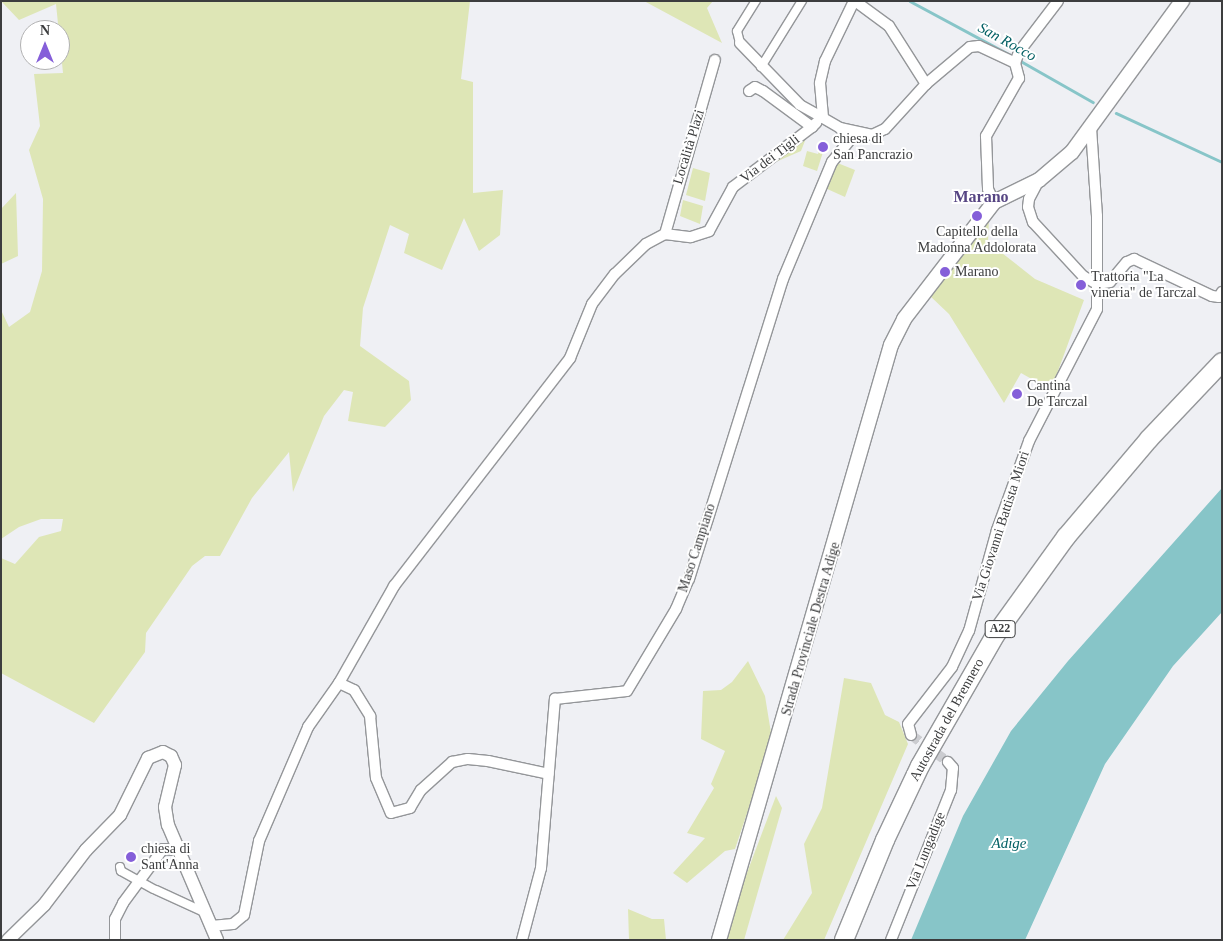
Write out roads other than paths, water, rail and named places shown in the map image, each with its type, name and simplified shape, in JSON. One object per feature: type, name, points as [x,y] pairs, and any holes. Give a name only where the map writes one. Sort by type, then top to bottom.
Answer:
[{"type":"highway","name":"Autostrada del Brennero","points":[[844,940],[885,840],[920,766],[996,634],[1066,537],[1149,439],[1222,362]]},
{"type":"highway","name":"Autostrada del Brennero","points":[[855,940],[895,843],[934,759],[997,652],[1097,516],[1222,377]]},
{"type":"main road","points":[[994,202],[1039,180],[1072,152],[1178,7]]},
{"type":"main road","name":"Strada Provinciale Destra Adige","points":[[719,940],[891,345],[904,319],[994,202]]},
{"type":"street","points":[[756,1],[738,31],[740,43],[761,68],[800,105],[855,134],[872,135],[885,129],[926,84],[970,47],[979,46],[1017,58]]},
{"type":"street","points":[[761,68],[802,1]]},
{"type":"street","points":[[823,118],[820,83],[825,61],[855,1],[889,26],[926,84]]},
{"type":"street","points":[[994,202],[988,189],[986,136],[1018,78],[1017,58],[1058,1]]},
{"type":"street","name":"Località Plazi","points":[[665,234],[714,60]]},
{"type":"street","points":[[749,91],[756,87],[763,91],[812,127]]},
{"type":"street","name":"Via dei Tigli","points":[[665,234],[691,237],[709,231],[733,187],[823,118]]},
{"type":"street","points":[[1091,127],[1097,284]]},
{"type":"street","name":"Maso Campiano","points":[[522,940],[541,868],[555,699],[628,691],[676,609],[692,570],[780,287],[832,162],[855,134]]},
{"type":"street","points":[[1039,180],[1029,199],[1028,208],[1033,222],[1070,264],[1097,284],[1110,282],[1127,262],[1134,259],[1212,296],[1219,297],[1222,292]]},
{"type":"street","points":[[211,926],[234,924],[244,916],[259,841],[308,727],[339,683],[394,586],[570,358],[592,304],[627,262],[646,244],[665,234]]},
{"type":"street","name":"Via Giovanni Battista Miori","points":[[912,734],[908,724],[952,667],[969,631],[997,530],[1029,441],[1097,309],[1097,284]]},
{"type":"street","points":[[339,683],[354,690],[370,716],[376,778],[390,813],[410,808],[421,790],[452,762],[468,759],[488,761],[549,774]]},
{"type":"street","points":[[8,940],[44,905],[86,850],[120,815],[144,763],[157,752],[172,756],[175,765],[165,807],[178,850],[217,940]]},
{"type":"street","name":"Via Lungadige","points":[[891,940],[951,790],[953,768],[948,762]]},
{"type":"street","points":[[115,940],[115,918],[122,903],[163,849],[178,850]]},
{"type":"street","points":[[120,867],[139,882],[204,912]]},
{"type":"water","name":"Adige","points":[[1222,488],[1222,612],[1173,666],[1105,764],[1025,940],[911,940],[963,816],[1011,731],[1068,661]]},
{"type":"waterway","name":"San Rocco","points":[[910,1],[1014,57]]},
{"type":"waterway","name":"San Rocco","points":[[1019,60],[1093,102]]},
{"type":"waterway","points":[[1116,113],[1222,162]]},
{"type":"tunnel","points":[[911,735],[948,762]]},
{"type":"place","name":"chiesa di San Pancrazio","points":[[823,147]]},
{"type":"place","name":"Capitello della Madonna Addolorata","points":[[977,216]]},
{"type":"place","name":"Marano","points":[[945,272]]},
{"type":"place","name":"Trattoria \"La vineria\" de Tarczal","points":[[1081,285]]},
{"type":"place","name":"Cantina De Tarczal","points":[[1017,394]]},
{"type":"place","name":"chiesa di Sant'Anna","points":[[131,857]]},
{"type":"district","name":"Marano","points":[[981,197]]}]
